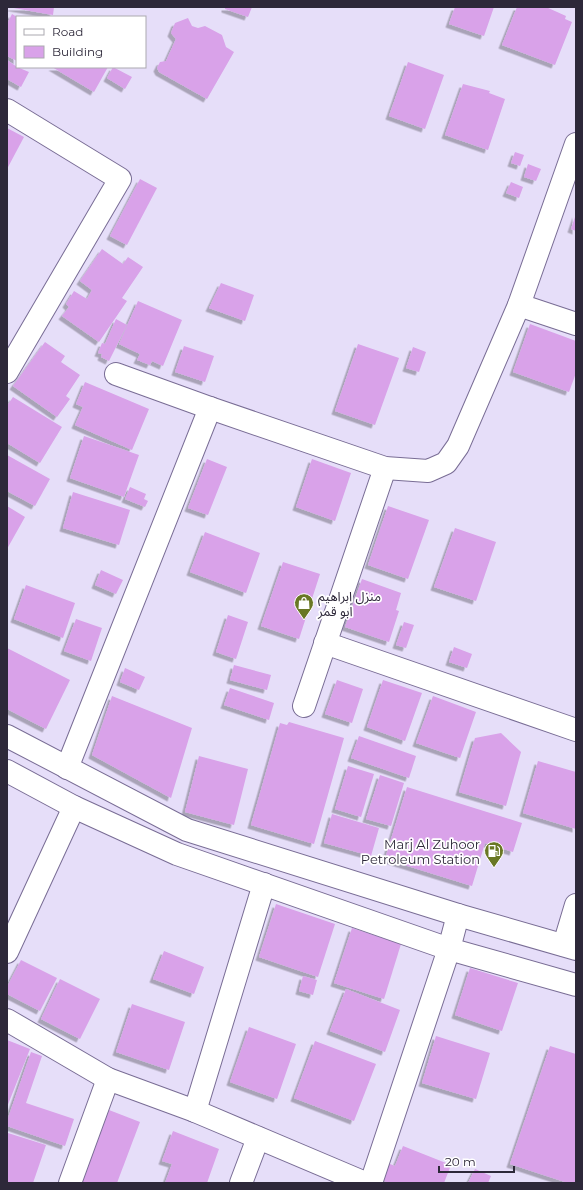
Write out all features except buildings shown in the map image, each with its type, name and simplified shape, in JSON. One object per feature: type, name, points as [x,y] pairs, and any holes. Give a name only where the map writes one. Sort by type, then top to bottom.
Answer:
[{"type":"street","points":[[7,110],[120,179],[7,372]]},
{"type":"street","points":[[116,374],[384,468],[428,471],[446,463],[458,446],[519,305],[576,144]]},
{"type":"street","points":[[519,305],[576,324]]},
{"type":"street","points":[[67,768],[210,408]]},
{"type":"street","points":[[304,706],[384,468]]},
{"type":"street","points":[[325,643],[576,730]]},
{"type":"street","points":[[7,736],[187,830],[458,915],[570,947],[576,905]]},
{"type":"street","points":[[7,771],[74,807],[177,854],[449,949],[576,985]]},
{"type":"street","points":[[7,952],[74,807]]},
{"type":"street","points":[[195,1111],[264,884]]},
{"type":"street","points":[[372,1183],[449,949],[458,915]]},
{"type":"street","points":[[7,1020],[108,1079],[195,1111],[365,1183]]},
{"type":"street","points":[[70,1183],[108,1079]]},
{"type":"street","points":[[241,1183],[258,1138]]},
{"type":"place","name":"منزل ابراهيم ابو قمر","points":[[304,620]]},
{"type":"place","name":"Marj Al Zuhoor Petroleum Station","points":[[494,868]]}]
